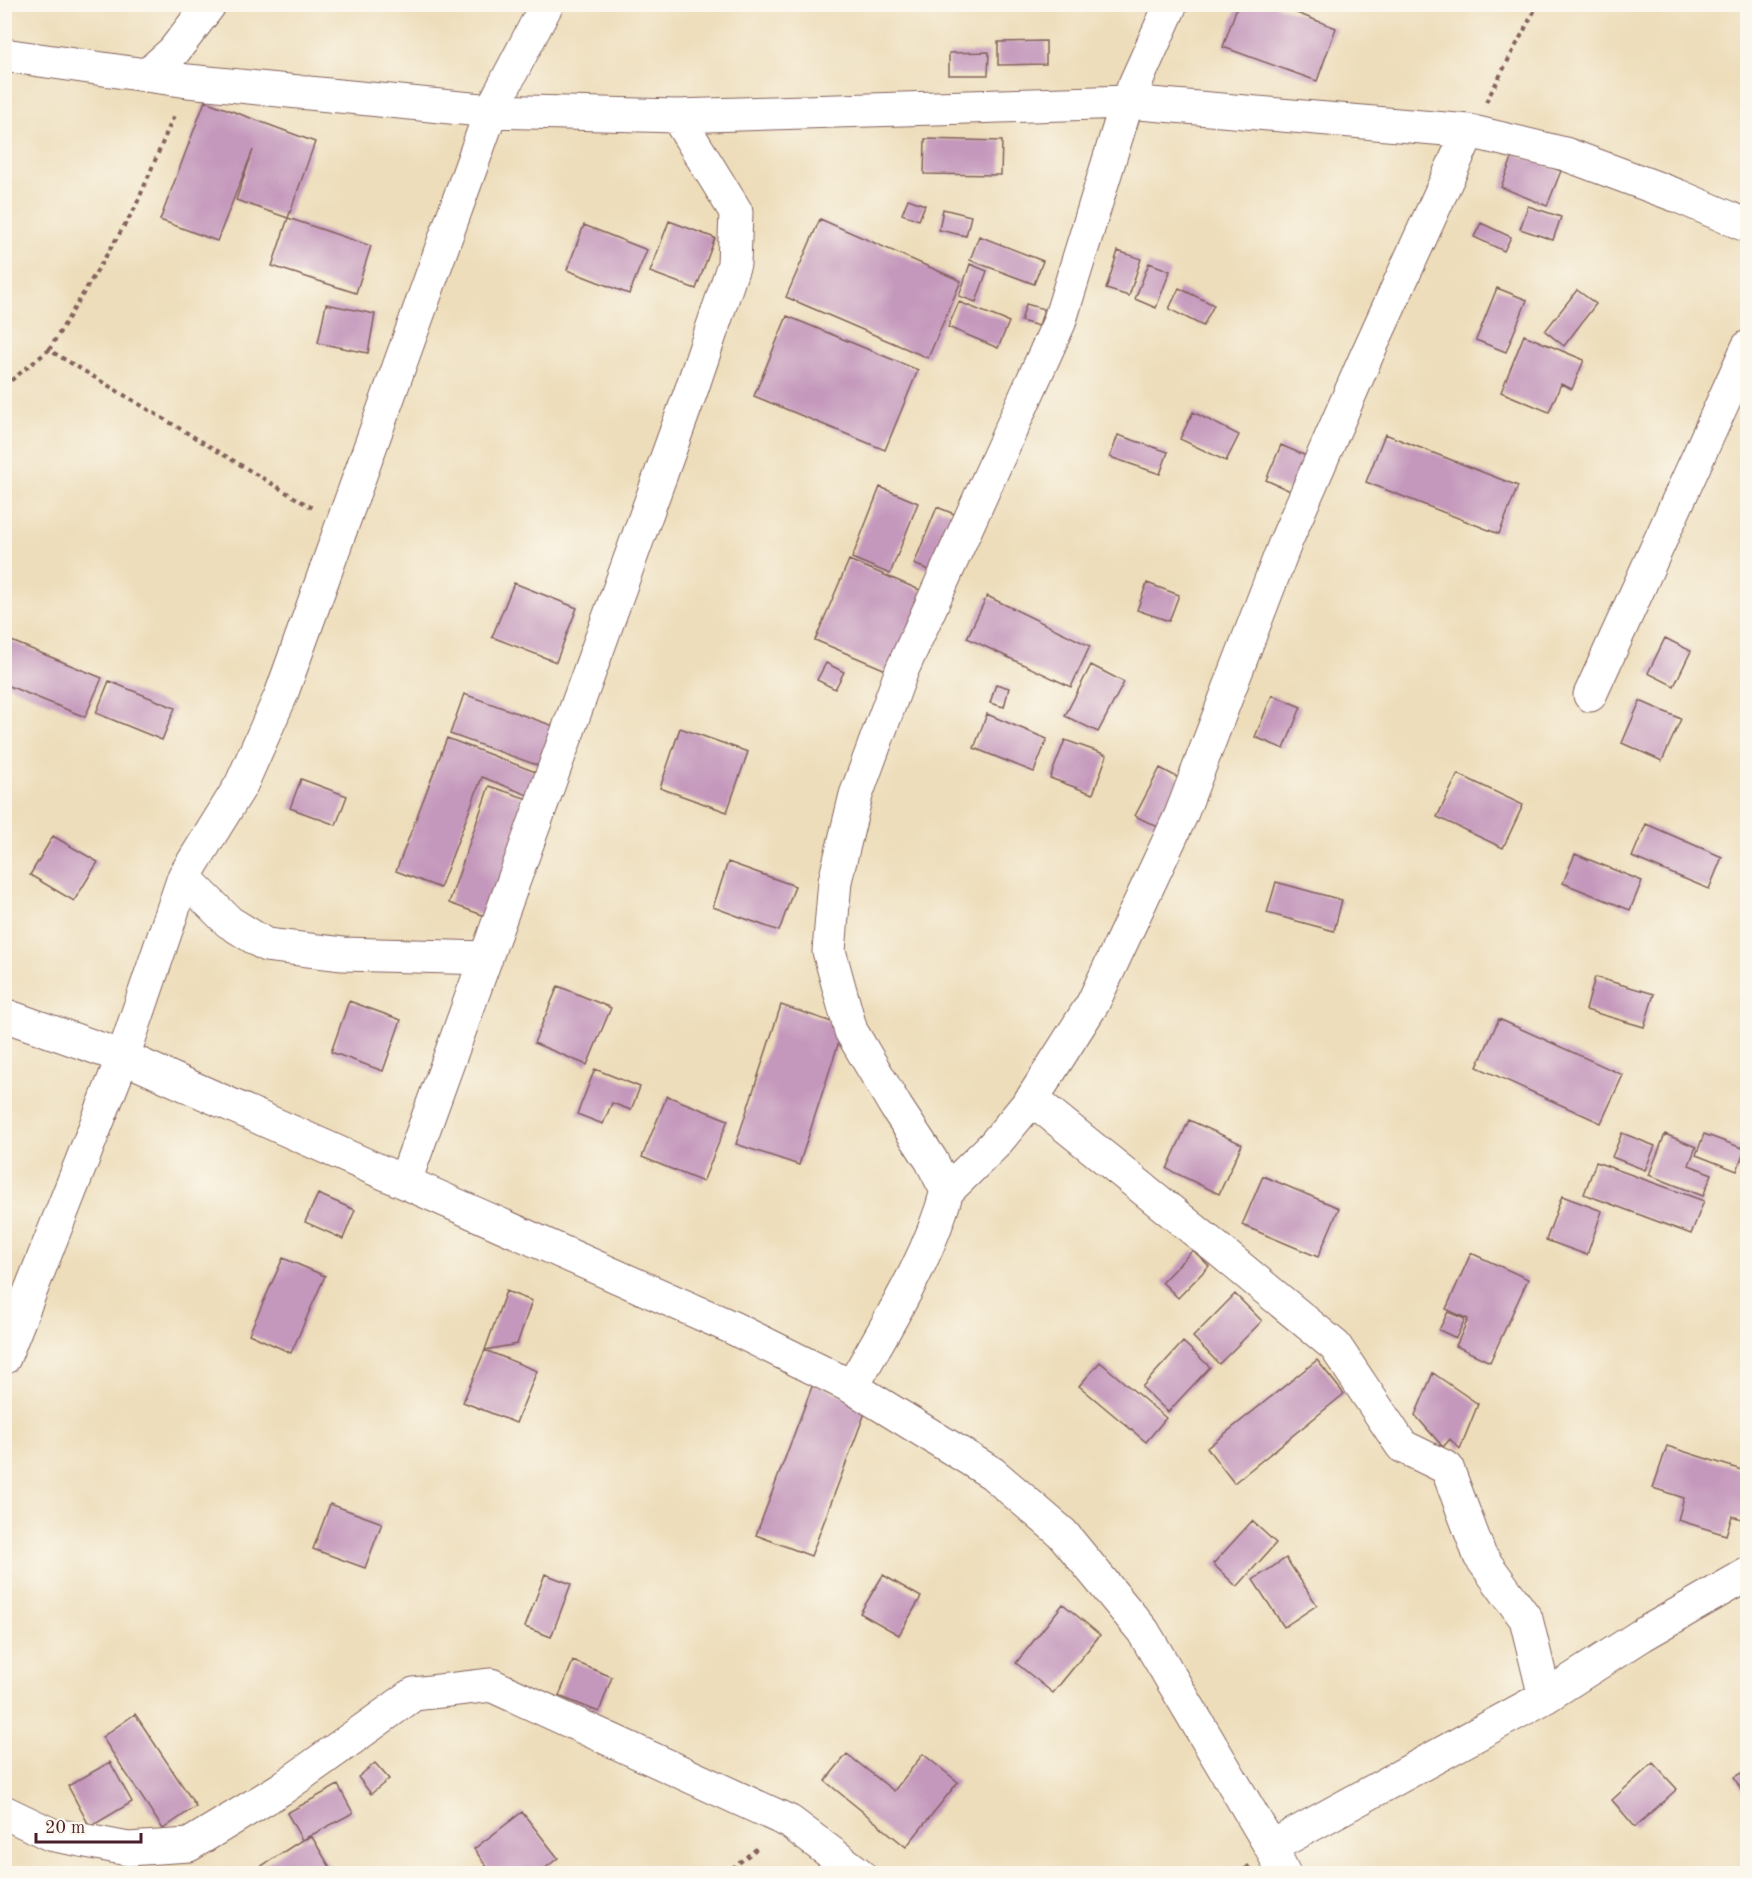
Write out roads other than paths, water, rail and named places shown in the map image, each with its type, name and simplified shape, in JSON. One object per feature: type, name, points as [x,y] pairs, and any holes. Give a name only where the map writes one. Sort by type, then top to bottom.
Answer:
[{"type":"street","points":[[147,75],[174,51],[210,4]]},
{"type":"street","points":[[4,1358],[123,1057],[184,877],[241,785],[280,695],[491,111],[547,4]]},
{"type":"street","points":[[947,1191],[931,1160],[896,1107],[851,1031],[829,951],[835,881],[856,795],[902,670],[1059,323],[1127,102],[1171,4]]},
{"type":"street","points":[[4,55],[188,81],[491,111],[677,116],[1127,102],[1470,131],[1565,154],[1678,196],[1748,226]]},
{"type":"street","points":[[405,1181],[691,391],[734,264],[736,212],[677,116]]},
{"type":"street","points":[[852,1387],[900,1303],[940,1218],[947,1191],[993,1145],[1032,1100],[1093,1003],[1180,815],[1286,541],[1366,357],[1470,131]]},
{"type":"street","points":[[1590,695],[1748,347]]},
{"type":"street","points":[[184,877],[229,922],[266,945],[343,954],[486,958]]},
{"type":"street","points":[[4,1015],[123,1057],[733,1328],[852,1387],[992,1473],[1062,1533],[1143,1630],[1277,1860],[1545,1697],[1642,1635],[1748,1574]]},
{"type":"street","points":[[1032,1100],[1220,1250],[1335,1346],[1401,1446],[1447,1468],[1480,1556],[1526,1618],[1545,1697]]},
{"type":"street","points":[[4,1812],[50,1834],[128,1850],[189,1845],[282,1789],[414,1695],[491,1685],[790,1822],[859,1874]]}]
